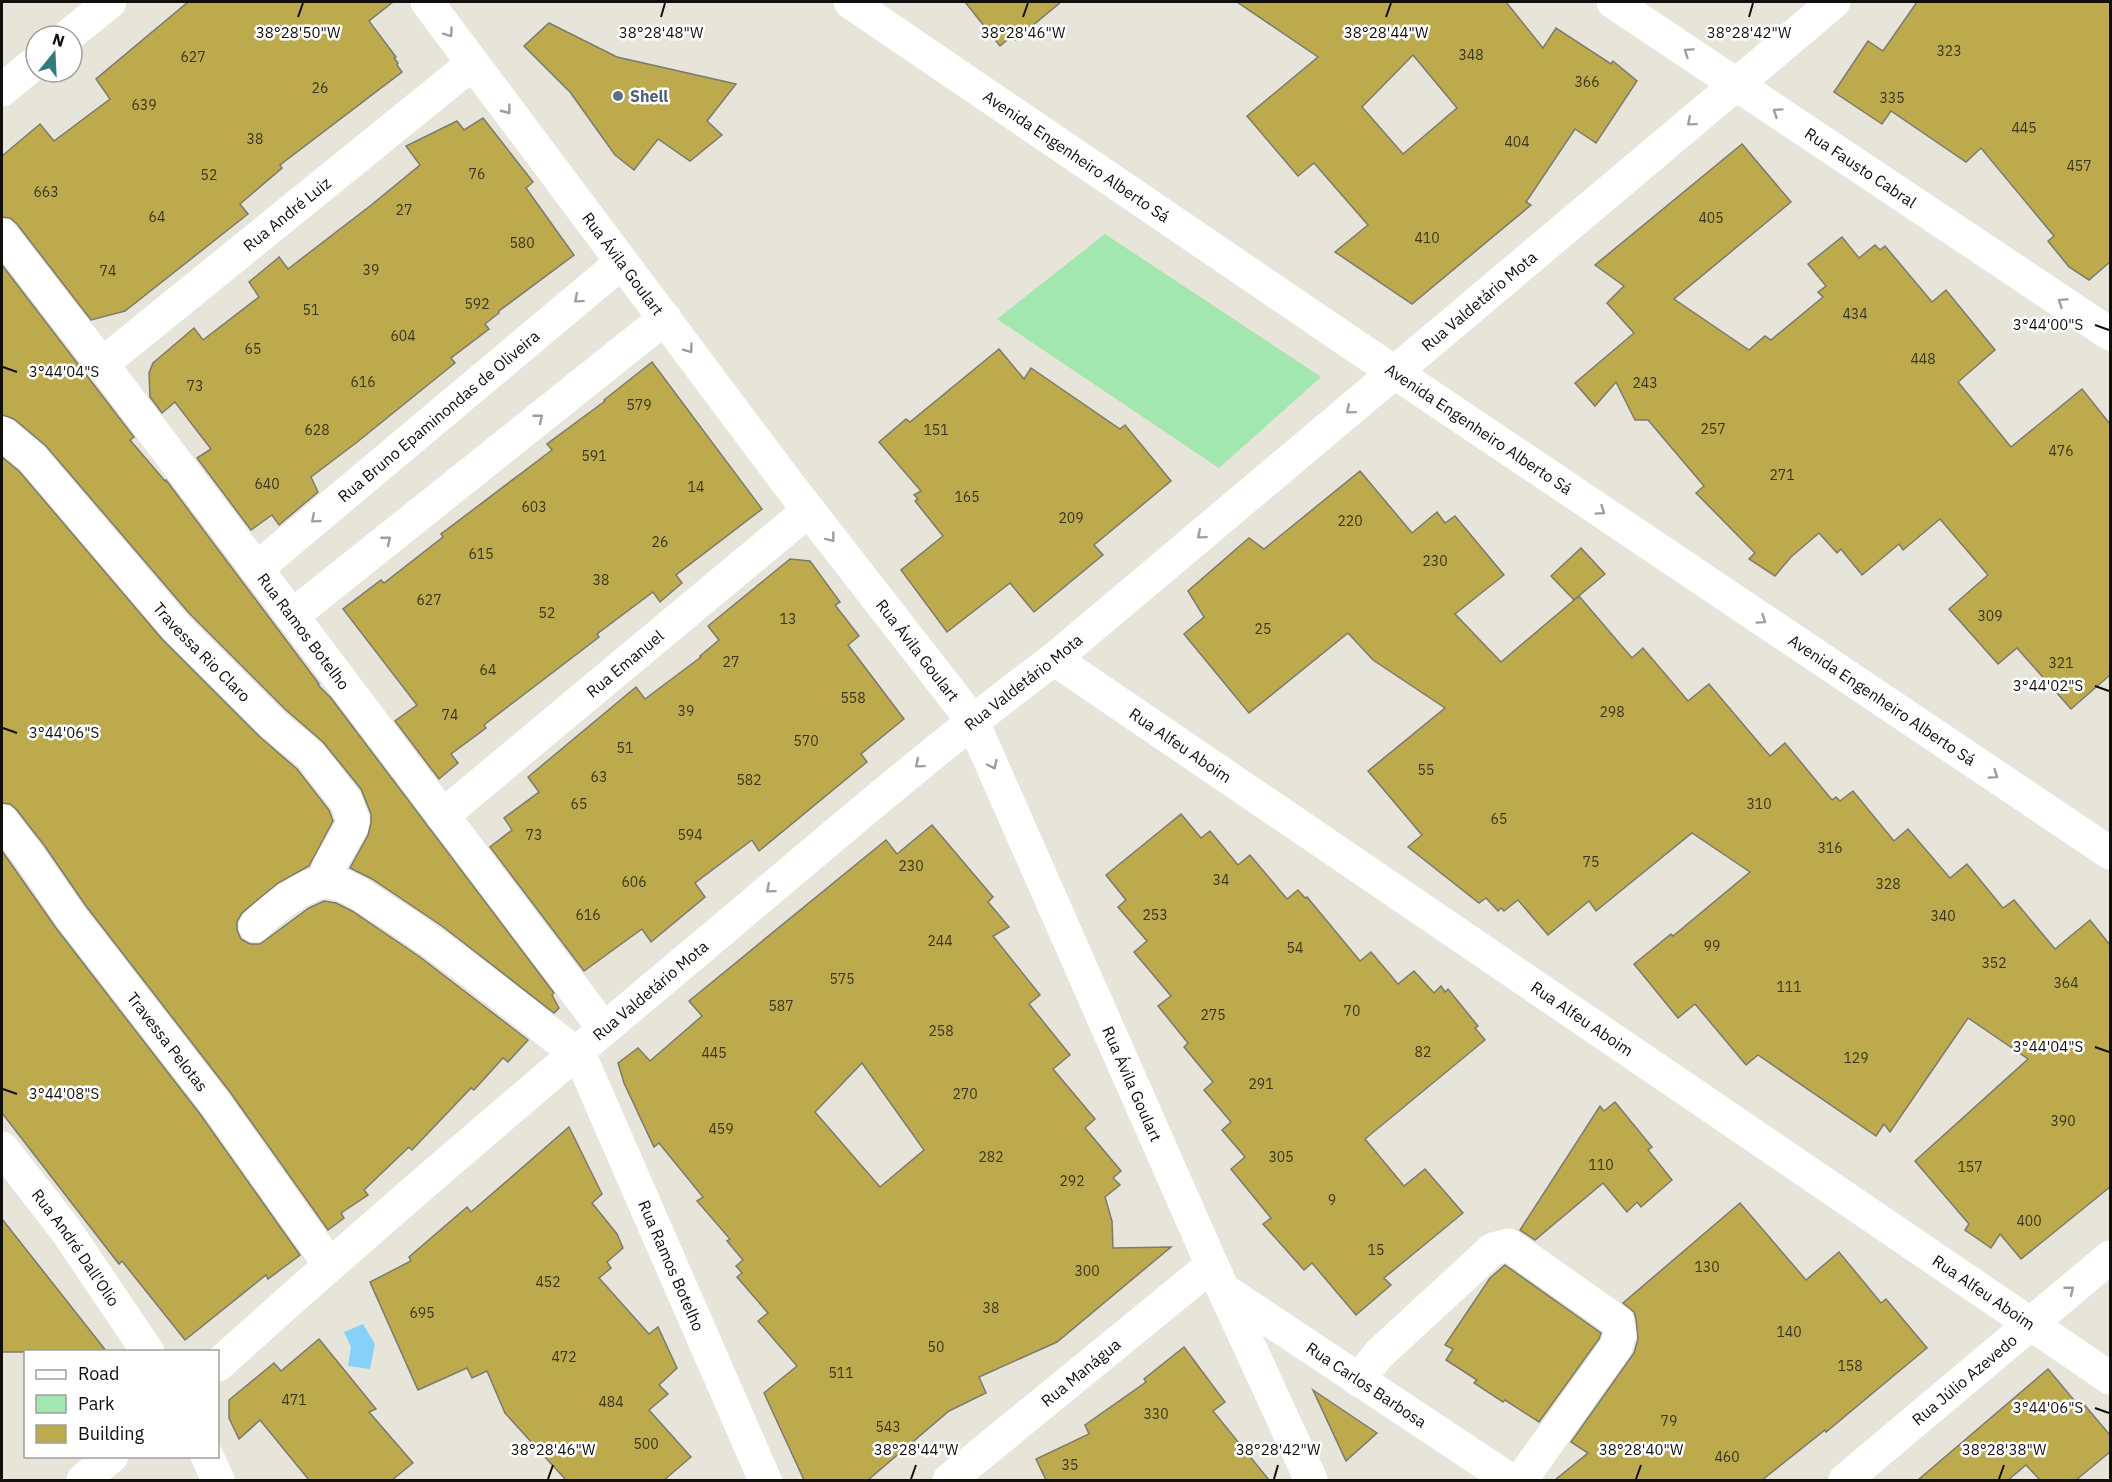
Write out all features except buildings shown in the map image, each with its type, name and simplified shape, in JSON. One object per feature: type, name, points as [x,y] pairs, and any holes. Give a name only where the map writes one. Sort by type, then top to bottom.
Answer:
[{"type":"street","points":[[83,24],[110,2]]},
{"type":"street","name":"Rua Ávila Goulart","points":[[427,2],[789,485],[972,720],[1218,1277],[1311,1480]]},
{"type":"street","name":"Avenida Engenheiro Alberto Sá","points":[[850,2],[2110,853]]},
{"type":"street","name":"Rua Fausto Cabral","points":[[1613,2],[2110,334]]},
{"type":"street","name":"Rua Valdetário Mota","points":[[219,1364],[329,1264],[576,1052],[972,720],[1054,658],[1834,2]]},
{"type":"street","name":"Rua André Luiz","points":[[102,364],[472,64]]},
{"type":"street","points":[[2,90],[24,72]]},
{"type":"street","name":"Rua Ramos Botelho","points":[[2,235],[604,1029]]},
{"type":"street","name":"Rua Bruno Epaminondas de Oliveira","points":[[256,569],[622,262]]},
{"type":"street","points":[[292,616],[665,318]]},
{"type":"street","name":"Travessa Rio Claro","points":[[2,433],[32,458],[175,626],[273,724],[311,756],[346,801],[353,820],[352,826],[328,868],[326,881]]},
{"type":"street","name":"Rua Emanuel","points":[[442,816],[809,510]]},
{"type":"street","name":"Rua Alfeu Aboim","points":[[1054,658],[2110,1378]]},
{"type":"street","name":"Travessa Pelotas","points":[[2,821],[71,917],[215,1103],[329,1264]]},
{"type":"street","points":[[255,926],[270,911],[303,890],[326,881],[348,887],[426,936],[576,1052]]},
{"type":"street","name":"Rua Ramos Botelho","points":[[576,1052],[765,1480]]},
{"type":"street","name":"Rua André Dall'Olio","points":[[2,1148],[64,1229],[147,1350]]},
{"type":"street","points":[[1358,1380],[1379,1354],[1493,1249],[1509,1245],[1618,1322],[1620,1334],[1616,1347],[1521,1480]]},
{"type":"street","name":"Rua Júlio Azevedo","points":[[1845,1480],[2110,1257]]},
{"type":"street","name":"Rua Carlos Barbosa","points":[[1218,1277],[1358,1380],[1510,1480]]},
{"type":"street","name":"Rua Manágua","points":[[949,1480],[1218,1277]]},
{"type":"street","points":[[83,1480],[109,1458]]},
{"type":"street","points":[[208,1458],[218,1480]]},
{"type":"green space","points":[[1105,234],[1321,377],[1219,468],[997,319]]},
{"type":"water","points":[[363,1324],[375,1344],[370,1369],[348,1366],[351,1347],[344,1332]]},
{"type":"place","name":"Shell","points":[[618,96]]}]
